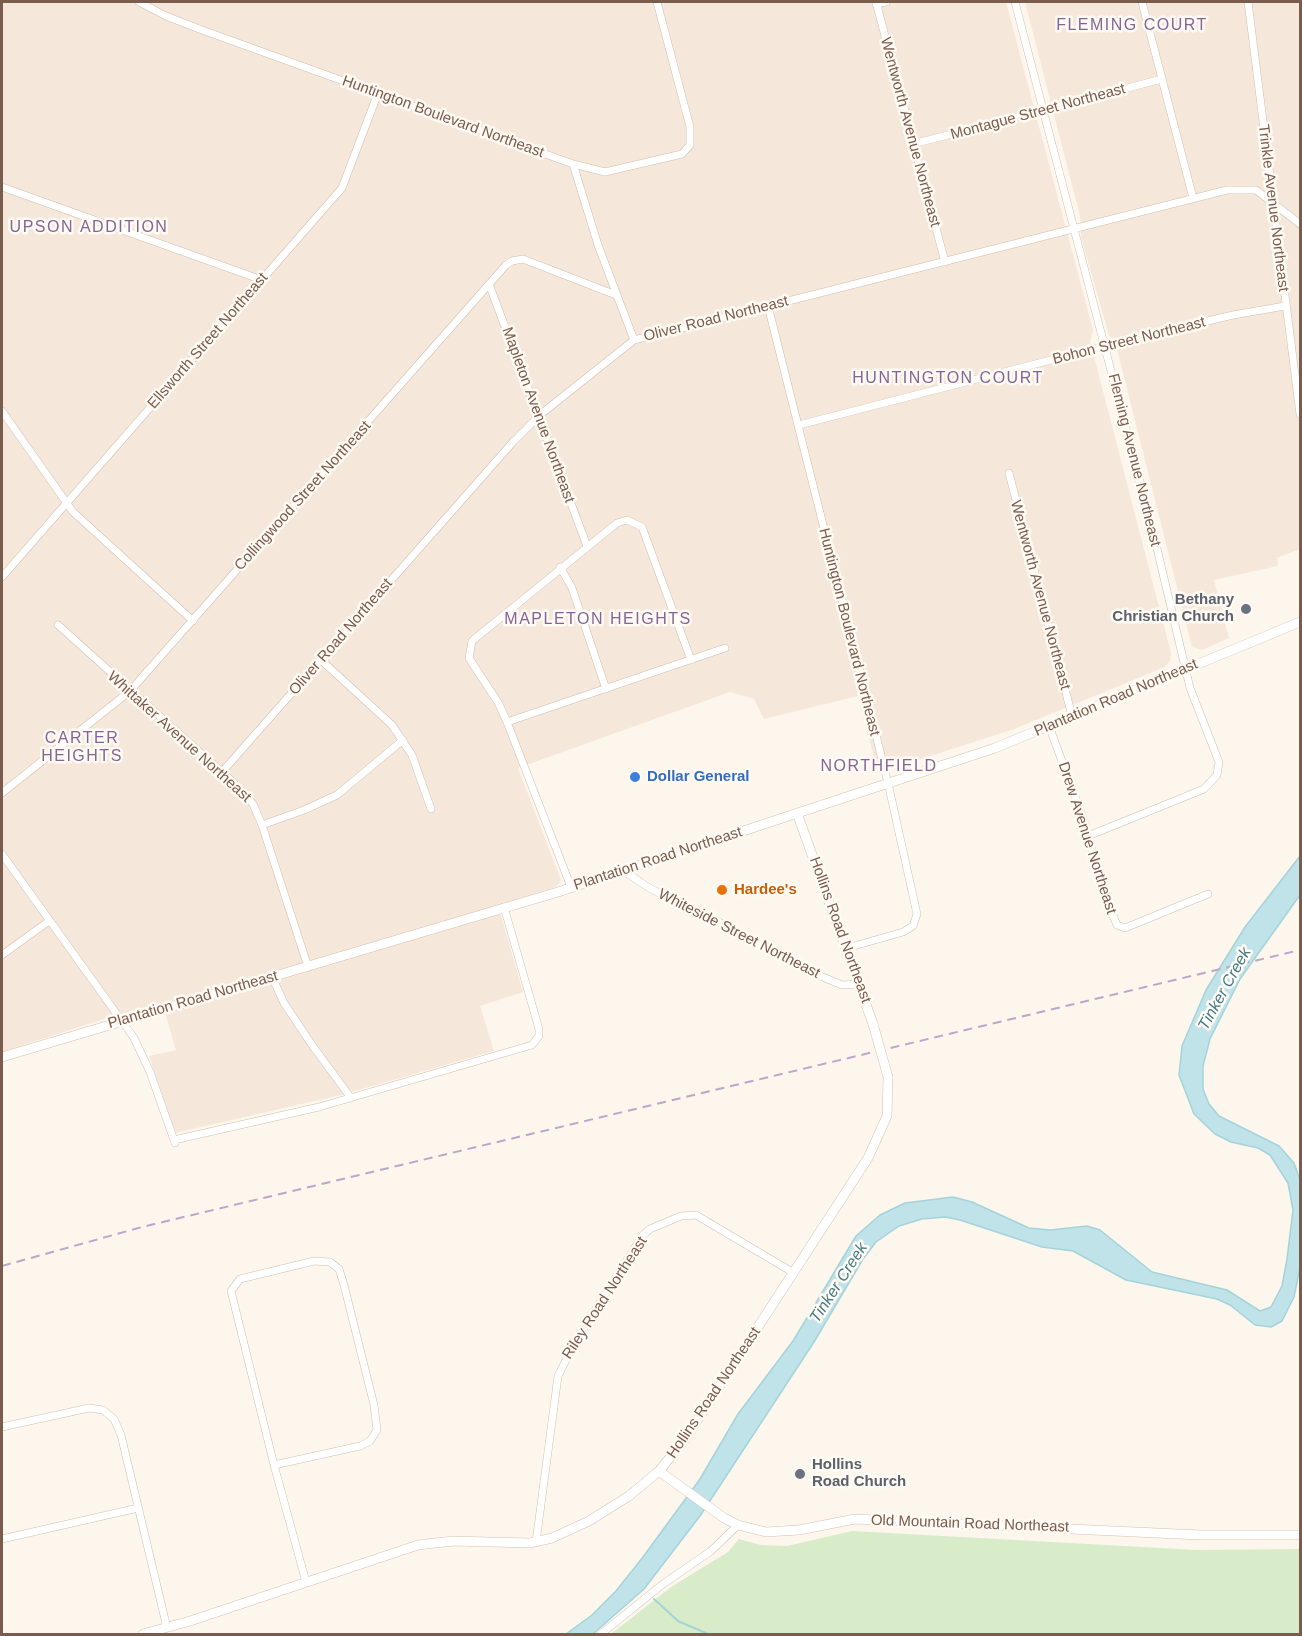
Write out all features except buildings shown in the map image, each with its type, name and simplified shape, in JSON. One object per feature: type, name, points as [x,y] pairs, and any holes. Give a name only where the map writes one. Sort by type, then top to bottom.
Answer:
[{"type":"main road","name":"Plantation Road Northeast","points":[[2,1057],[571,887],[995,748],[1300,622]]},
{"type":"main road","name":"Hollins Road Northeast","points":[[143,1635],[418,1545],[453,1541],[536,1542],[566,1533],[629,1496],[659,1471],[685,1439],[878,1142],[890,1104],[888,1077],[873,1024],[797,813]]},
{"type":"main road","name":"Old Mountain Road Northeast","points":[[659,1471],[712,1510],[738,1525],[766,1532],[782,1532],[855,1519],[1200,1535],[1300,1535]]},
{"type":"street","name":"Huntington Boulevard Northeast","points":[[139,2],[202,30],[573,164],[605,172],[682,154],[690,146],[690,127],[657,2]]},
{"type":"street","points":[[876,3],[886,2]]},
{"type":"street","name":"Fleming Avenue Northeast","points":[[1015,2],[1186,669],[1198,711],[1217,757],[1219,769],[1214,781],[1204,789],[1088,836]]},
{"type":"street","points":[[1142,2],[1193,198]]},
{"type":"street","name":"Trinkle Avenue Northeast","points":[[1248,2],[1300,414]]},
{"type":"street","name":"Wentworth Avenue Northeast","points":[[876,3],[945,262]]},
{"type":"street","name":"Montague Street Northeast","points":[[913,144],[1162,79]]},
{"type":"street","name":"Ellsworth Street Northeast","points":[[4,574],[342,189],[378,93]]},
{"type":"street","points":[[573,164],[582,200],[633,339]]},
{"type":"street","points":[[2,187],[262,280]]},
{"type":"street","name":"Oliver Road Northeast","points":[[222,772],[538,417],[633,339],[1227,190],[1251,189],[1261,193],[1300,224]]},
{"type":"street","name":"Collingwood Street Northeast","points":[[2,793],[130,691],[489,284],[512,261],[523,259],[616,295]]},
{"type":"street","name":"Mapleton Avenue Northeast","points":[[489,284],[587,546]]},
{"type":"street","name":"Huntington Boulevard Northeast","points":[[768,306],[888,783],[914,898],[916,920],[913,926],[903,932],[847,948]]},
{"type":"street","name":"Bohon Street Northeast","points":[[799,425],[1105,346],[1233,315],[1286,306]]},
{"type":"street","points":[[2,411],[66,503],[193,621]]},
{"type":"street","name":"Wentworth Avenue Northeast","points":[[1009,473],[1072,716]]},
{"type":"street","points":[[571,887],[507,722],[499,704],[471,663],[469,646],[478,634],[617,522],[633,520],[642,527],[691,660]]},
{"type":"street","points":[[560,567],[572,588],[606,689]]},
{"type":"street","name":"Whittaker Avenue Northeast","points":[[58,626],[222,772],[253,804],[262,825],[308,967]]},
{"type":"street","points":[[507,722],[725,648]]},
{"type":"street","points":[[321,660],[376,709],[403,740],[412,755],[431,809]]},
{"type":"street","name":"Drew Avenue Northeast","points":[[1049,726],[1088,836],[1113,920],[1122,927],[1208,894]]},
{"type":"street","points":[[262,825],[337,795],[403,740]]},
{"type":"street","points":[[2,854],[122,1020],[143,1056],[175,1142],[351,1098],[528,1047],[539,1036],[504,907]]},
{"type":"street","name":"Whiteside Street Northeast","points":[[622,870],[651,889],[719,922],[806,970],[842,985],[859,984]]},
{"type":"street","points":[[2,955],[49,921]]},
{"type":"street","points":[[272,977],[284,1003],[306,1037],[351,1098]]},
{"type":"street","name":"Riley Road Northeast","points":[[536,1542],[555,1389],[563,1363],[643,1235],[658,1226],[689,1214],[703,1216],[794,1273]]},
{"type":"street","points":[[274,1466],[370,1441],[378,1425],[339,1269],[325,1260],[236,1282],[232,1299],[274,1466],[306,1582]]},
{"type":"street","points":[[2,1427],[89,1408],[103,1410],[118,1425],[167,1628]]},
{"type":"street","points":[[2,1539],[138,1508]]},
{"type":"street","points":[[601,1635],[663,1584],[720,1545],[738,1525]]},
{"type":"shaded area","points":[[2,2],[1006,2],[1093,330],[1090,341],[1171,653],[1170,661],[1165,667],[1014,729],[906,764],[891,763],[877,768],[858,696],[764,719],[754,699],[730,692],[518,768],[561,880],[556,887],[498,905],[523,992],[480,1006],[494,1051],[341,1095],[175,1133],[149,1056],[176,1050],[162,1003],[2,1052]]},
{"type":"shaded area","points":[[1025,2],[1300,2],[1300,549],[1277,558],[1278,566],[1214,580],[1229,638],[1202,650],[1192,647],[1118,353],[1108,332],[1081,237],[1080,216]]},
{"type":"green space","points":[[852,1531],[1197,1550],[1300,1549],[1300,1634],[611,1634],[671,1587],[728,1552],[739,1539],[761,1545],[787,1546]]},
{"type":"water","name":"Tinker Creek","points":[[1300,856],[1300,895],[1240,979],[1210,1039],[1203,1066],[1203,1089],[1209,1104],[1219,1116],[1279,1146],[1294,1163],[1300,1180],[1300,1267],[1294,1297],[1282,1321],[1271,1327],[1255,1325],[1230,1305],[1217,1299],[1126,1280],[1073,1251],[1042,1247],[960,1220],[945,1217],[922,1219],[899,1226],[876,1242],[863,1259],[814,1342],[700,1516],[644,1589],[593,1634],[566,1634],[592,1615],[616,1591],[700,1479],[738,1414],[793,1341],[856,1236],[880,1215],[905,1203],[953,1197],[972,1202],[1029,1228],[1050,1230],[1087,1226],[1100,1230],[1152,1272],[1227,1290],[1260,1311],[1271,1307],[1282,1286],[1287,1259],[1293,1210],[1288,1183],[1270,1155],[1258,1148],[1231,1142],[1215,1134],[1194,1114],[1179,1075],[1182,1046],[1206,990],[1245,927]]},
{"type":"waterway","points":[[654,1599],[678,1621],[708,1634]]},
{"type":"railway","points":[[2,1266],[142,1227],[1300,950]]},
{"type":"place","name":"Bethany Christian Church","points":[[1246,609]]},
{"type":"place","name":"Dollar General","points":[[635,777]]},
{"type":"place","name":"Hardee's","points":[[722,890]]},
{"type":"place","name":"Hollins Road Church","points":[[800,1474]]},
{"type":"district","name":"FLEMING COURT","points":[[1132,26]]},
{"type":"district","name":"UPSON ADDITION","points":[[89,228]]},
{"type":"district","name":"HUNTINGTON COURT","points":[[948,379]]},
{"type":"district","name":"MAPLETON HEIGHTS","points":[[598,620]]},
{"type":"district","name":"CARTER HEIGHTS","points":[[82,748]]},
{"type":"district","name":"NORTHFIELD","points":[[879,767]]}]
